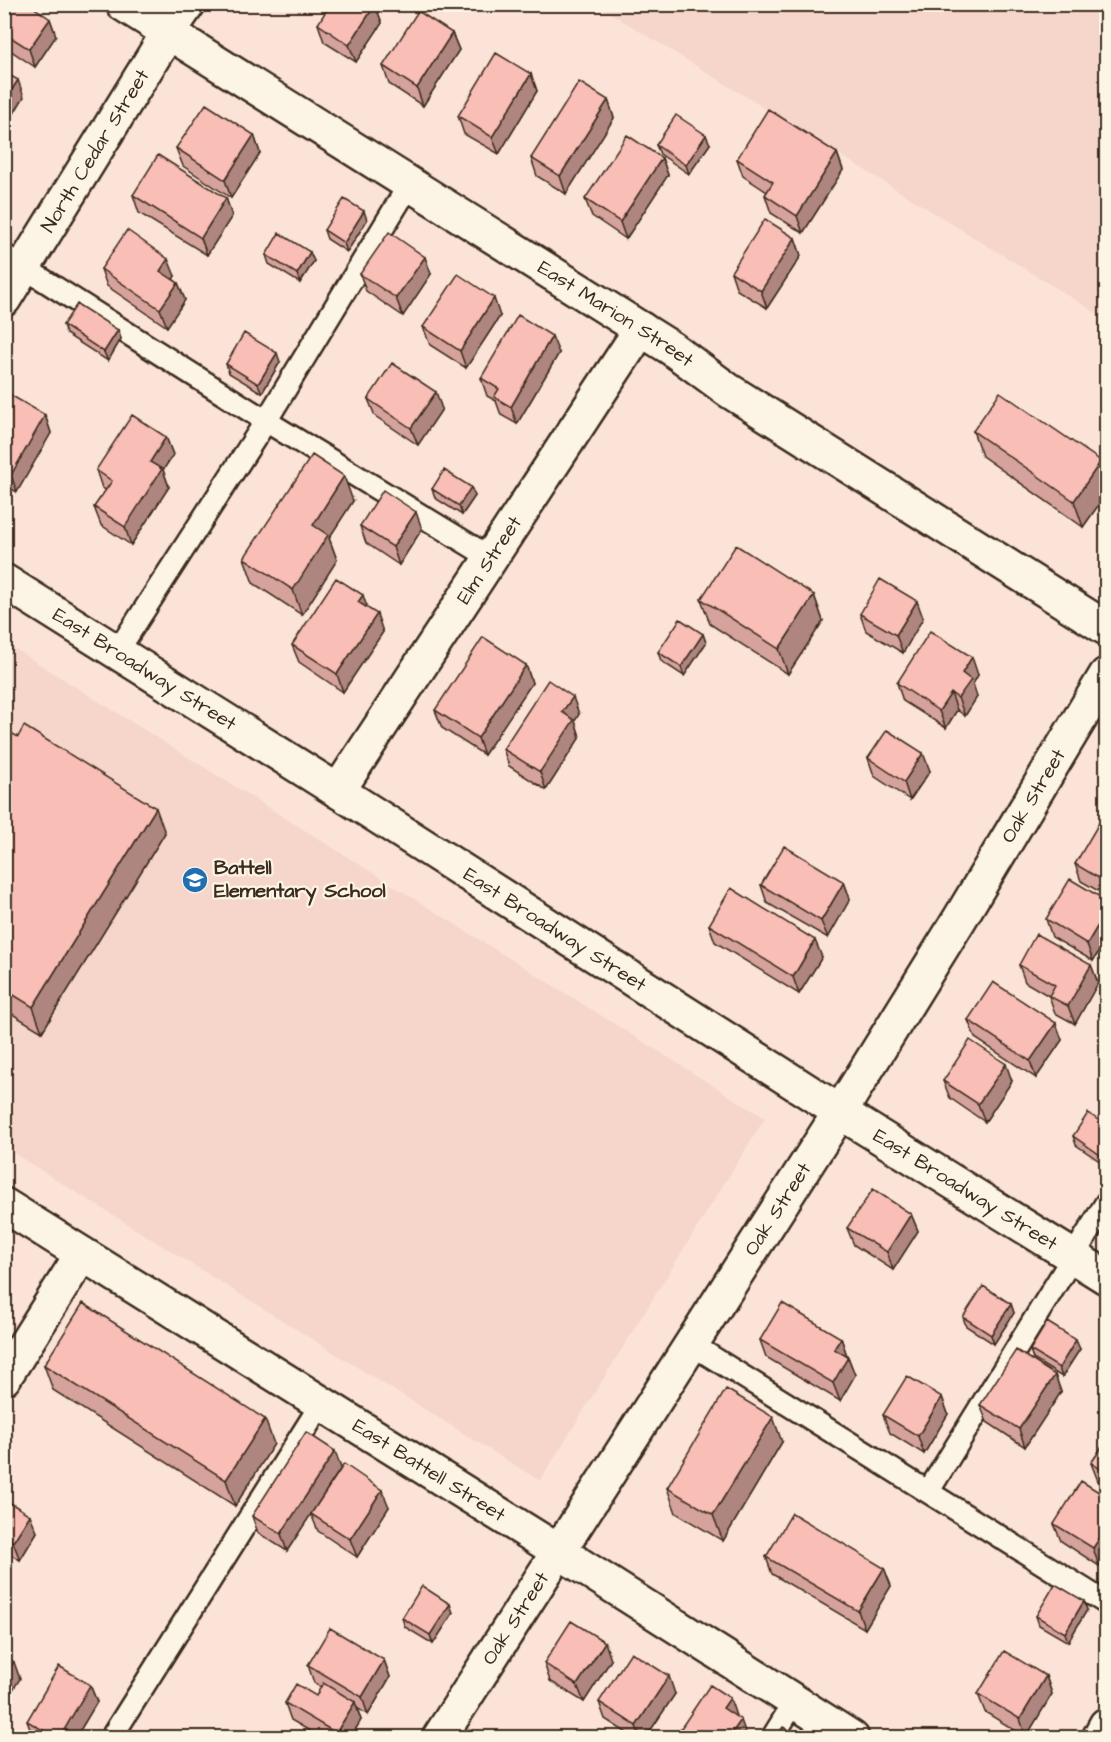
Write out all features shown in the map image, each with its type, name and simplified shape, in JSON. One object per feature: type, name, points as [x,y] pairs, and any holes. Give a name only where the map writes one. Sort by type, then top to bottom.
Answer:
[{"type":"street","name":"East Marion Street","points":[[123,4],[671,348],[729,390],[1107,628]]},
{"type":"street","name":"North Cedar Street","points":[[4,298],[14,261],[188,4]]},
{"type":"street","name":"Elm Street","points":[[338,791],[641,329]]},
{"type":"street","name":"East Broadway Street","points":[[4,581],[338,791],[840,1112],[1107,1278]]},
{"type":"street","name":"Oak Street","points":[[439,1737],[840,1112],[1107,675]]},
{"type":"street","name":"East Battell Street","points":[[4,1206],[852,1737]]},
{"type":"street","points":[[4,1378],[82,1254]]},
{"type":"street","points":[[1099,1737],[1107,1725]]},
{"type":"lane","points":[[117,652],[266,421],[410,185]]},
{"type":"lane","points":[[14,261],[266,421],[491,558]]},
{"type":"lane","points":[[928,1492],[1107,1203]]},
{"type":"lane","points":[[691,1344],[1107,1603]]},
{"type":"lane","points":[[111,1737],[321,1404]]},
{"type":"lane","points":[[772,1737],[795,1701]]},
{"type":"shaded area","points":[[597,5],[1106,5],[1106,319]]},
{"type":"shaded area","name":"Battell Elementary School","points":[[4,642],[765,1118],[540,1481],[5,1148]]},
{"type":"building","points":[[4,4],[29,4],[50,19],[29,49],[4,33]]},
{"type":"building","points":[[330,4],[375,5],[349,45],[318,24]]},
{"type":"building","points":[[418,11],[452,33],[417,88],[383,66]]},
{"type":"building","points":[[496,53],[531,74],[492,137],[458,116]]},
{"type":"building","points":[[4,72],[18,80],[4,102]]},
{"type":"building","points":[[579,82],[608,100],[560,176],[531,158]]},
{"type":"building","points":[[206,104],[254,135],[225,180],[176,148]]},
{"type":"building","points":[[768,109],[837,153],[797,216],[765,195],[773,182],[737,159]]},
{"type":"building","points":[[676,115],[706,135],[686,165],[656,145]]},
{"type":"building","points":[[627,135],[662,158],[620,222],[585,199]]},
{"type":"building","points":[[158,155],[226,198],[201,238],[133,195]]},
{"type":"building","points":[[344,199],[364,211],[344,243],[324,230]]},
{"type":"building","points":[[765,219],[795,238],[761,291],[731,272]]},
{"type":"building","points":[[127,230],[168,259],[160,271],[178,283],[160,309],[101,269]]},
{"type":"building","points":[[389,232],[425,257],[396,298],[360,274]]},
{"type":"building","points":[[279,233],[310,252],[297,274],[266,255]]},
{"type":"building","points":[[458,274],[494,298],[460,351],[423,327]]},
{"type":"building","points":[[77,304],[118,330],[104,352],[63,325]]},
{"type":"building","points":[[518,315],[552,336],[511,407],[494,397],[499,389],[481,378]]},
{"type":"building","points":[[244,333],[277,353],[258,384],[226,364]]},
{"type":"building","points":[[392,363],[436,392],[411,428],[368,399]]},
{"type":"building","points":[[1000,392],[1101,461],[1074,501],[973,431]]},
{"type":"building","points":[[7,393],[45,415],[11,475],[4,471],[4,398]]},
{"type":"building","points":[[132,415],[166,437],[150,462],[162,469],[125,527],[94,507],[112,481],[96,470]]},
{"type":"building","points":[[312,455],[344,476],[313,525],[328,535],[293,590],[244,558]]},
{"type":"building","points":[[444,470],[471,487],[459,506],[432,489]]},
{"type":"building","points":[[383,490],[416,512],[393,547],[360,526]]},
{"type":"building","points":[[736,545],[814,595],[779,649],[701,599]]},
{"type":"building","points":[[336,578],[363,595],[358,602],[377,614],[337,674],[292,645]]},
{"type":"building","points":[[880,579],[917,601],[896,635],[860,614]]},
{"type":"building","points":[[680,619],[703,634],[681,667],[658,652]]},
{"type":"building","points":[[930,631],[972,657],[962,673],[971,680],[958,698],[951,693],[939,711],[897,683]]},
{"type":"building","points":[[483,637],[526,665],[478,738],[435,710]]},
{"type":"building","points":[[548,680],[573,697],[562,712],[574,720],[540,772],[503,749]]},
{"type":"building","points":[[24,726],[156,808],[33,1007],[4,989],[4,729],[18,737]]},
{"type":"building","points":[[887,730],[923,753],[904,782],[868,758]]},
{"type":"building","points":[[1099,823],[1107,827],[1107,883],[1075,864]]},
{"type":"building","points":[[784,846],[844,882],[821,921],[761,885]]},
{"type":"building","points":[[1070,879],[1107,901],[1107,910],[1087,944],[1046,919]]},
{"type":"building","points":[[731,888],[815,940],[793,977],[709,925]]},
{"type":"building","points":[[1036,934],[1091,965],[1068,1006],[1049,996],[1055,985],[1019,965]]},
{"type":"building","points":[[993,982],[1056,1023],[1030,1061],[968,1020]]},
{"type":"building","points":[[970,1040],[1006,1064],[978,1104],[943,1081]]},
{"type":"building","points":[[1088,1113],[1107,1126],[1106,1159],[1073,1136]]},
{"type":"building","points":[[873,1189],[911,1214],[887,1252],[847,1228]]},
{"type":"building","points":[[983,1286],[1011,1304],[991,1335],[963,1317]]},
{"type":"building","points":[[83,1303],[265,1419],[226,1480],[44,1365]]},
{"type":"building","points":[[782,1303],[841,1338],[834,1349],[848,1357],[833,1383],[760,1340]]},
{"type":"building","points":[[1047,1322],[1076,1340],[1059,1368],[1030,1350]]},
{"type":"building","points":[[1016,1350],[1055,1375],[1019,1429],[980,1405]]},
{"type":"building","points":[[907,1376],[942,1397],[918,1436],[883,1415]]},
{"type":"building","points":[[726,1389],[773,1417],[713,1515],[667,1488]]},
{"type":"building","points":[[306,1432],[335,1451],[281,1534],[252,1516]]},
{"type":"building","points":[[1107,1440],[1107,1473],[1091,1463]]},
{"type":"building","points":[[344,1464],[382,1490],[350,1539],[311,1514]]},
{"type":"building","points":[[1081,1481],[1107,1497],[1107,1527],[1093,1548],[1054,1524]]},
{"type":"building","points":[[4,1499],[30,1515],[13,1542],[4,1537]]},
{"type":"building","points":[[792,1513],[884,1568],[858,1611],[766,1557]]},
{"type":"building","points":[[1055,1584],[1084,1601],[1065,1633],[1036,1616]]},
{"type":"building","points":[[422,1586],[450,1604],[430,1635],[402,1618]]},
{"type":"building","points":[[571,1621],[605,1642],[577,1685],[544,1663]]},
{"type":"building","points":[[330,1628],[384,1660],[362,1697],[308,1665]]},
{"type":"building","points":[[1004,1651],[1046,1676],[1020,1719],[978,1694]]},
{"type":"building","points":[[631,1652],[669,1676],[636,1726],[599,1702]]},
{"type":"building","points":[[4,1656],[14,1662],[4,1675]]},
{"type":"building","points":[[59,1666],[90,1685],[60,1737],[55,1737],[27,1721]]},
{"type":"building","points":[[323,1683],[355,1702],[336,1733],[285,1703],[296,1684],[316,1696]]},
{"type":"building","points":[[710,1685],[730,1698],[723,1708],[741,1720],[729,1737],[675,1737]]},
{"type":"building","points":[[783,1727],[800,1737],[776,1737]]},
{"type":"place","name":"Battell Elementary School","points":[[195,880]]}]
